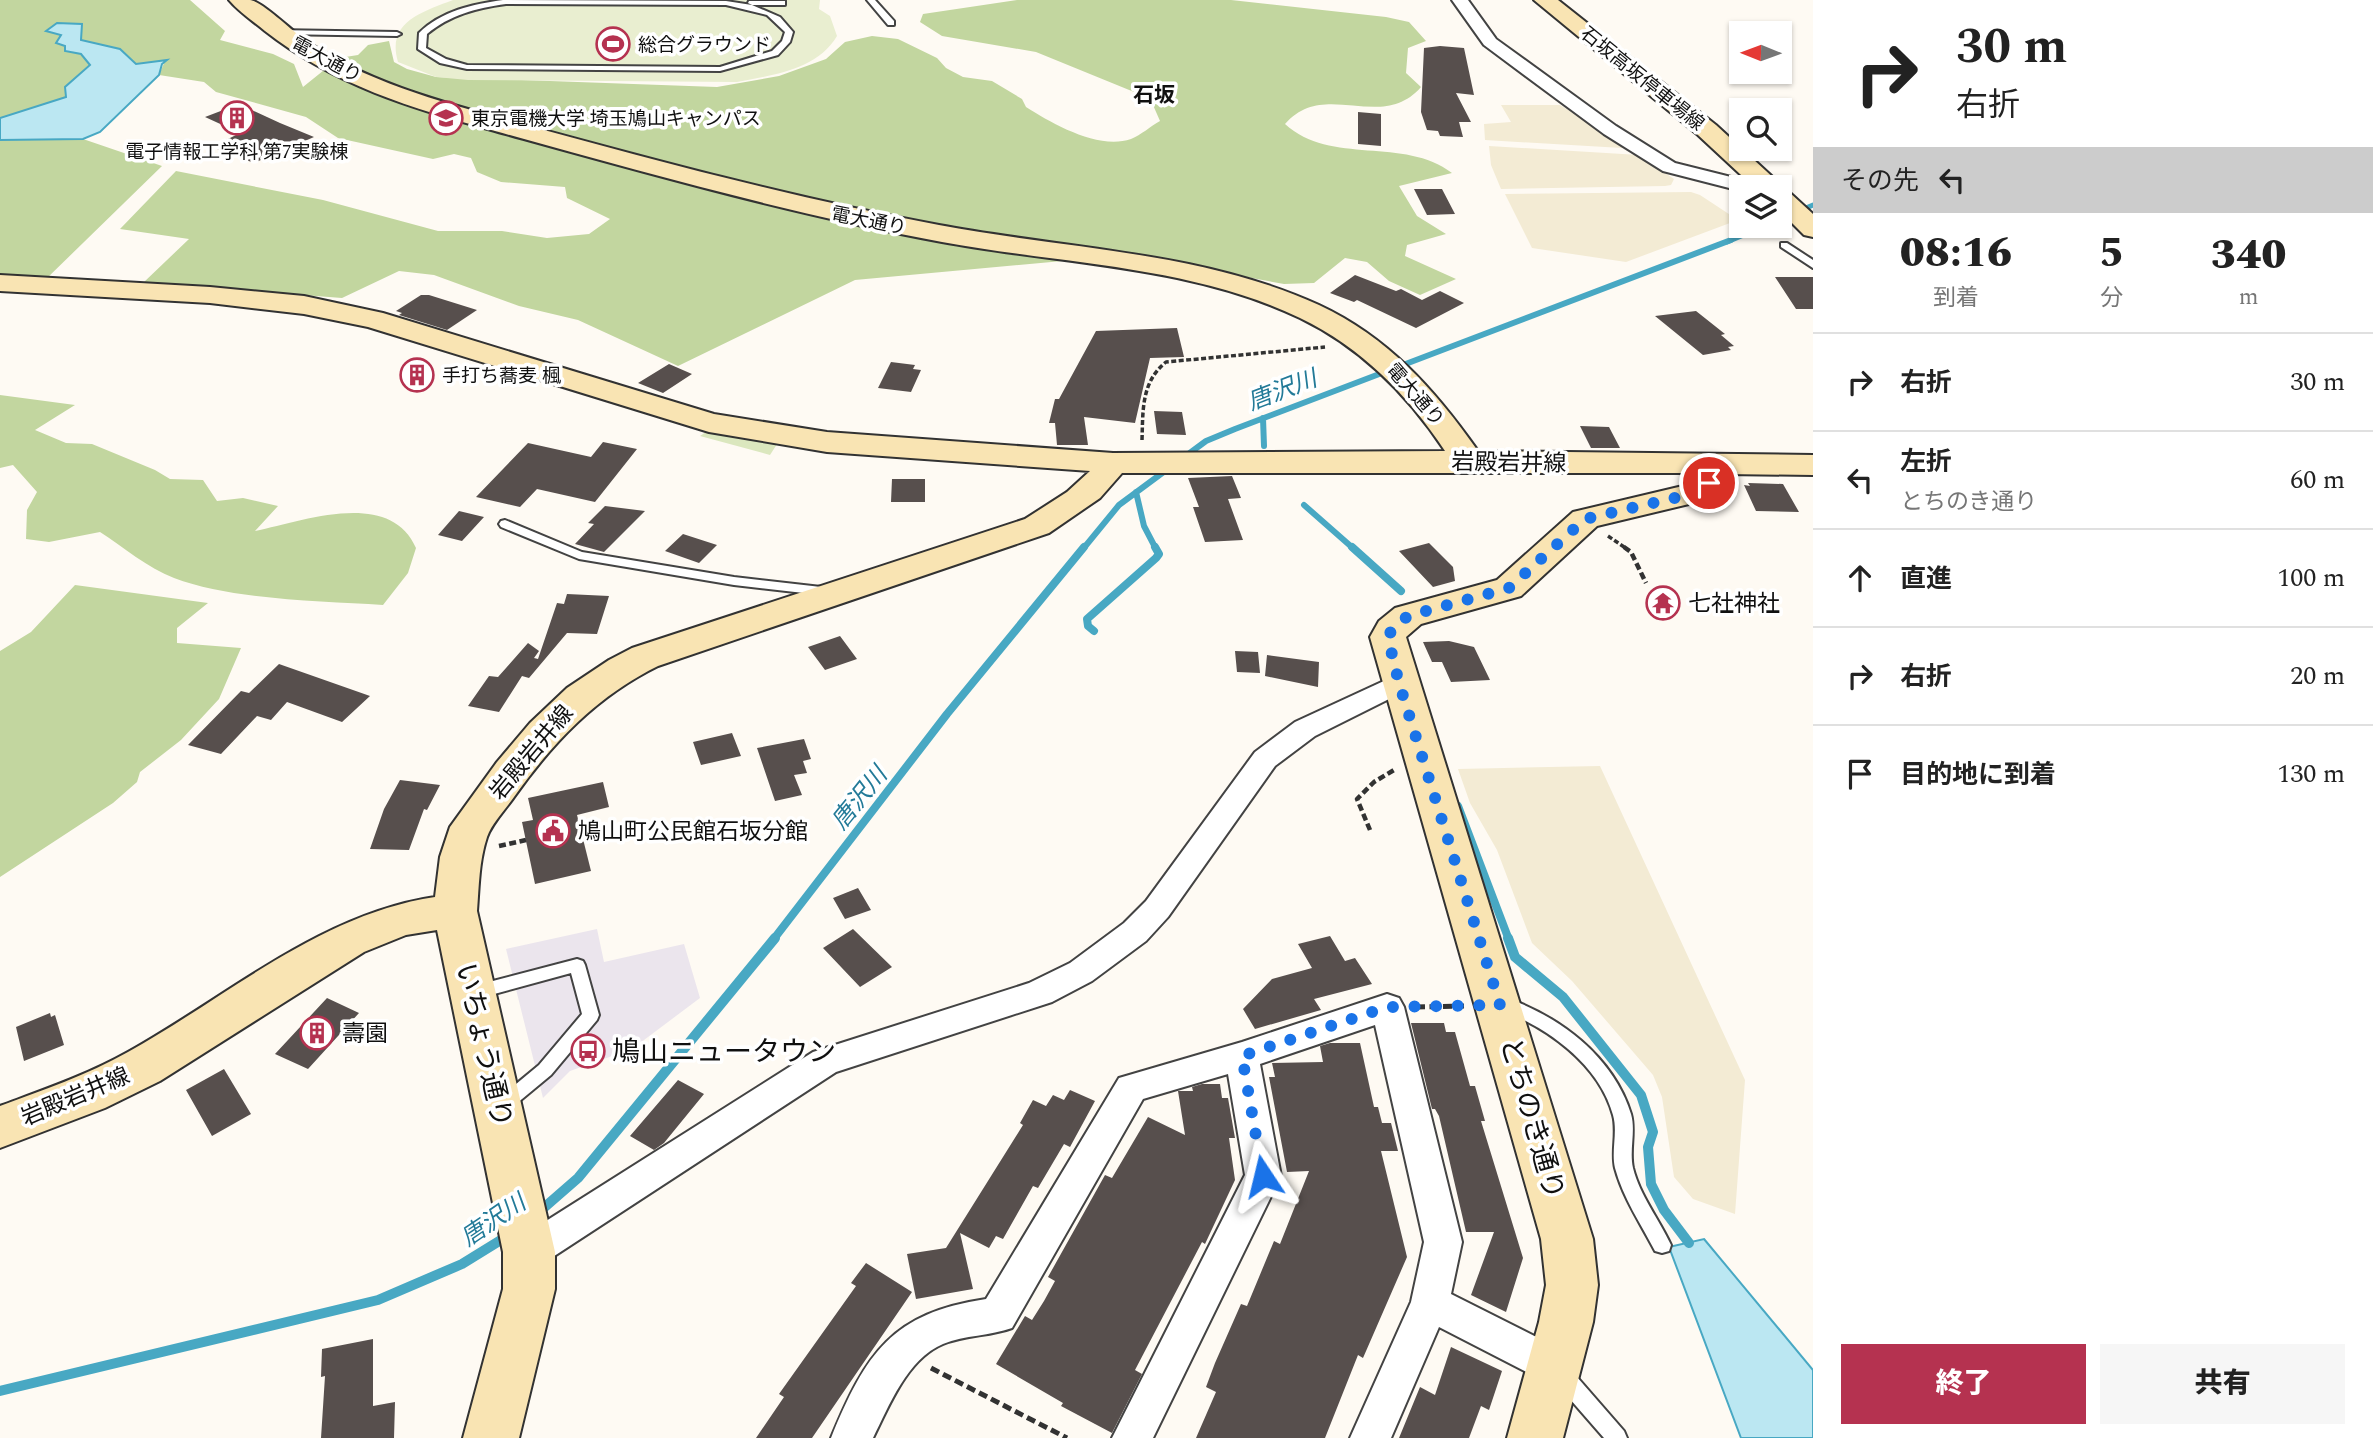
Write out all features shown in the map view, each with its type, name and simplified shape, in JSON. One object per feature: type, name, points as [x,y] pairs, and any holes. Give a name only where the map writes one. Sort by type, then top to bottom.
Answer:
[{"type":"street","name":"電大通り","points":[[240,0],[278,32],[338,68],[401,93],[719,187],[877,222],[1229,284],[1308,311],[1382,356],[1412,383],[1468,461]]},
{"type":"street","points":[[1460,0],[1490,43],[1600,123],[1669,167],[1729,182]]},
{"type":"street","name":"石坂高坂停車場線","points":[[1545,0],[1707,131],[1755,175]]},
{"type":"street","name":"石坂高坂停車場線","points":[[1792,209],[1811,227]]},
{"type":"street","name":"岩殿岩井線","points":[[0,283],[210,295],[304,305],[424,334],[709,423],[827,442],[1125,462],[1468,461],[1813,465]]},
{"type":"street","name":"岩殿岩井線","points":[[0,1127],[89,1094],[143,1067],[349,940],[401,919],[455,911],[459,866],[471,828],[520,760],[581,695],[615,671],[645,657],[1037,526],[1078,502],[1125,462]]},
{"type":"street","name":"とちのき通り","points":[[1535,1438],[1556,1367],[1572,1285],[1567,1239],[1499,1004],[1399,683],[1388,638],[1398,623],[1408,616],[1509,588],[1585,519],[1698,492],[1709,483],[1707,465]]},
{"type":"street","points":[[491,1438],[529,1289],[530,1252],[825,1062],[1040,993],[1081,972],[1135,932],[1157,909],[1265,759],[1305,729],[1399,683]]},
{"type":"street","name":"いちょう通り","points":[[455,911],[530,1252]]},
{"type":"street","points":[[851,1438],[900,1353],[921,1335],[968,1320],[998,1315],[1036,1247],[1109,1132],[1131,1088],[1242,1056],[1387,1007],[1443,1242],[1430,1303],[1370,1438]]},
{"type":"street","points":[[1132,1438],[1263,1176],[1242,1056]]},
{"type":"street","points":[[1430,1303],[1556,1367]]},
{"type":"lane","points":[[871,0],[891,23]]},
{"type":"lane","points":[[463,2],[782,3]]},
{"type":"lane","points":[[506,2],[478,6],[436,22],[423,33],[422,49],[443,61],[467,67],[720,69],[761,59],[775,53],[786,41],[789,32],[777,17],[755,7],[726,3]]},
{"type":"lane","points":[[278,32],[397,34]]},
{"type":"lane","points":[[1784,245],[1813,265]]},
{"type":"lane","points":[[505,524],[579,555],[734,581],[801,586],[835,593]]},
{"type":"lane","points":[[472,993],[577,965],[591,1015],[545,1070],[499,1108]]},
{"type":"lane","points":[[1499,1004],[1522,1009],[1543,1022],[1605,1077],[1623,1116],[1624,1167],[1662,1245]]},
{"type":"lane","points":[[1556,1367],[1617,1438]]},
{"type":"path","points":[[1125,462],[1142,451],[1145,389],[1154,369],[1166,362],[1314,350],[1332,345],[1349,334]]},
{"type":"path","points":[[1632,552],[1646,583]]},
{"type":"path","points":[[1370,830],[1357,799],[1398,765]]},
{"type":"path","points":[[495,846],[526,840]]},
{"type":"path","points":[[1387,1007],[1499,1004]]},
{"type":"path","points":[[900,1353],[1067,1438]]},
{"type":"shaded area","points":[[1501,105],[1560,105],[1626,145],[1622,148],[1485,140],[1484,124],[1511,122]]},
{"type":"shaded area","points":[[1489,146],[1639,155],[1674,179],[1671,185],[1665,186],[1501,189],[1491,165]]},
{"type":"shaded area","points":[[1691,192],[1729,214],[1729,223],[1626,262],[1532,248],[1505,194]]},
{"type":"shaded area","points":[[1600,766],[1745,1080],[1735,1214],[1693,1199],[1674,1177],[1662,1097],[1653,1075],[1572,981],[1532,943],[1497,850],[1470,803],[1458,769]]},
{"type":"shaded area","points":[[597,929],[604,962],[684,944],[700,998],[632,1049],[570,1071],[543,1098],[506,949]]},
{"type":"green space","points":[[0,0],[190,0],[225,31],[220,40],[273,54],[294,64],[303,87],[339,58],[358,55],[368,45],[389,41],[394,62],[407,69],[436,77],[717,87],[779,76],[826,59],[845,42],[872,36],[898,39],[937,58],[946,68],[963,77],[992,81],[1022,99],[1026,107],[1049,121],[1076,134],[1104,141],[1131,139],[1160,121],[1153,105],[1139,94],[1036,52],[942,36],[920,22],[923,14],[1017,0],[1231,0],[1386,17],[1409,22],[1426,41],[1408,48],[1406,73],[1421,87],[1405,100],[1388,106],[1318,105],[1301,111],[1285,124],[1303,137],[1324,144],[1412,156],[1433,162],[1452,173],[1399,186],[1417,216],[1446,234],[1407,245],[1405,256],[1456,279],[1420,295],[1389,281],[1367,262],[1345,258],[1314,283],[1284,284],[1128,255],[855,280],[678,366],[578,320],[519,306],[434,275],[399,271],[342,298],[143,283],[189,239],[120,229],[176,171],[323,200],[438,231],[502,231],[547,238],[589,234],[610,219],[567,198],[565,187],[501,182],[477,172],[471,158],[454,154],[433,159],[338,138],[306,117],[216,92],[204,82],[159,75],[165,61],[136,64],[120,49],[81,40],[82,24],[47,31],[61,35],[57,42],[65,46],[65,51],[81,54],[90,65],[79,76],[66,97],[0,118]]},
{"type":"green space","name":"総合グラウンド","points":[[453,0],[820,0],[819,9],[830,16],[837,36],[818,57],[806,64],[737,82],[468,80],[436,77],[398,62],[397,37],[409,20]]},
{"type":"green space","points":[[83,139],[162,166],[44,281],[0,286],[0,140]]},
{"type":"green space","points":[[0,395],[75,405],[35,430],[66,443],[92,444],[170,479],[203,480],[217,501],[243,498],[278,506],[255,531],[344,513],[387,519],[404,530],[416,548],[408,573],[383,605],[277,598],[222,591],[174,578],[145,563],[100,532],[49,542],[26,539],[27,510],[37,492],[13,465],[0,468]]},
{"type":"green space","points":[[712,428],[779,441],[770,455],[700,436]]},
{"type":"green space","points":[[75,585],[208,603],[177,628],[177,643],[241,648],[219,699],[181,740],[140,772],[137,782],[113,803],[0,877],[0,651],[31,632]]},
{"type":"water","points":[[57,23],[82,24],[81,40],[120,49],[136,64],[167,60],[162,64],[159,75],[100,132],[83,139],[0,140],[0,118],[66,97],[65,87],[90,65],[81,54],[65,51],[65,46],[56,43],[61,35],[46,31]]},
{"type":"water","points":[[1704,1239],[1813,1370],[1813,1438],[1741,1438],[1669,1247]]},
{"type":"building","points":[[1424,48],[1464,48],[1474,95],[1456,93],[1471,122],[1459,122],[1463,137],[1440,136],[1438,131],[1427,130],[1421,112]]},
{"type":"building","points":[[239,104],[314,137],[254,163],[212,147],[240,133],[205,117]]},
{"type":"building","points":[[1358,112],[1381,114],[1381,146],[1358,144]]},
{"type":"building","points":[[1414,189],[1442,189],[1455,214],[1427,215]]},
{"type":"building","points":[[1355,275],[1396,291],[1401,289],[1422,300],[1440,291],[1464,303],[1416,328],[1357,300],[1354,302],[1330,293]]},
{"type":"building","points":[[1775,277],[1813,277],[1813,309],[1796,309]]},
{"type":"building","points":[[421,295],[477,310],[447,330],[399,315],[402,313],[396,311]]},
{"type":"building","points":[[1696,311],[1725,334],[1721,335],[1734,346],[1728,347],[1731,350],[1703,355],[1655,316]]},
{"type":"building","points":[[1177,328],[1184,357],[1150,358],[1135,423],[1084,417],[1088,445],[1057,445],[1055,423],[1049,423],[1055,399],[1059,399],[1096,331]]},
{"type":"building","points":[[891,362],[915,365],[913,369],[921,370],[911,392],[878,388]]},
{"type":"building","points":[[669,364],[692,374],[663,393],[638,383]]},
{"type":"building","points":[[1154,411],[1182,412],[1186,435],[1157,434]]},
{"type":"building","points":[[1580,426],[1609,427],[1620,448],[1591,448]]},
{"type":"building","points":[[603,442],[637,449],[595,502],[537,489],[520,507],[476,497],[528,443],[591,457]]},
{"type":"building","points":[[1232,476],[1241,498],[1228,499],[1243,540],[1205,542],[1193,507],[1199,507],[1188,478]]},
{"type":"building","points":[[892,479],[925,479],[925,502],[891,502]]},
{"type":"building","points":[[1748,483],[1783,484],[1799,512],[1756,511],[1744,485],[1750,486]]},
{"type":"building","points":[[605,506],[645,511],[604,552],[575,544],[594,524],[588,523]]},
{"type":"building","points":[[459,511],[484,517],[462,541],[438,535]]},
{"type":"building","points":[[683,534],[717,545],[699,563],[665,551]]},
{"type":"building","points":[[1429,543],[1453,567],[1455,581],[1433,587],[1399,551]]},
{"type":"building","points":[[567,594],[609,596],[597,634],[567,633],[529,678],[522,676],[499,712],[468,706],[489,676],[498,677],[528,643],[539,651],[534,658],[538,659],[557,603],[564,604]]},
{"type":"building","points":[[840,636],[857,659],[825,670],[808,647]]},
{"type":"building","points":[[1449,641],[1474,647],[1490,680],[1451,682],[1442,662],[1432,662],[1423,642]]},
{"type":"building","points":[[1235,651],[1258,652],[1260,673],[1237,672]]},
{"type":"building","points":[[1267,655],[1319,662],[1318,687],[1265,676]]},
{"type":"building","points":[[279,664],[370,696],[342,722],[287,702],[271,720],[257,716],[221,754],[188,745],[241,691],[249,693]]},
{"type":"building","points":[[732,733],[741,756],[701,765],[693,742]]},
{"type":"building","points":[[804,739],[811,759],[803,761],[807,773],[794,775],[802,795],[775,801],[757,748]]},
{"type":"building","points":[[400,780],[440,785],[427,810],[424,809],[409,850],[370,849],[384,809]]},
{"type":"building","name":"鳩山町公民館石坂分館","points":[[603,782],[609,807],[577,815],[591,871],[535,884],[522,822],[533,820],[528,798]]},
{"type":"building","points":[[858,888],[871,910],[845,919],[833,898]]},
{"type":"building","points":[[853,929],[892,967],[860,987],[823,948]]},
{"type":"building","points":[[1330,936],[1345,961],[1355,958],[1372,984],[1314,999],[1321,1010],[1255,1029],[1243,1009],[1272,979],[1312,968],[1298,944]]},
{"type":"building","name":"壽園","points":[[327,998],[359,1013],[308,1069],[275,1054]]},
{"type":"building","points":[[50,1013],[51,1017],[55,1015],[64,1045],[24,1061],[16,1027]]},
{"type":"building","points":[[1411,1023],[1444,1023],[1446,1032],[1455,1032],[1470,1086],[1475,1086],[1485,1121],[1481,1121],[1523,1258],[1506,1312],[1471,1295],[1494,1232],[1466,1232],[1439,1116],[1435,1109],[1432,1109]]},
{"type":"building","points":[[1330,1043],[1360,1043],[1374,1107],[1378,1107],[1382,1123],[1391,1123],[1398,1151],[1381,1151],[1407,1257],[1363,1358],[1358,1355],[1325,1438],[1196,1438],[1216,1392],[1206,1387],[1215,1363],[1241,1304],[1247,1306],[1274,1241],[1280,1244],[1309,1171],[1287,1172],[1269,1077],[1275,1077],[1272,1063],[1323,1062],[1320,1046]]},
{"type":"building","points":[[224,1069],[251,1114],[212,1136],[186,1090]]},
{"type":"building","points":[[678,1080],[704,1094],[664,1143],[654,1150],[630,1136]]},
{"type":"building","points":[[1220,1084],[1222,1098],[1228,1098],[1235,1138],[1229,1138],[1235,1180],[1205,1244],[1202,1242],[1135,1370],[1142,1374],[1112,1433],[1061,1406],[1063,1403],[996,1364],[1025,1316],[1032,1320],[1044,1301],[1055,1281],[1048,1277],[1105,1175],[1112,1178],[1148,1117],[1185,1135],[1178,1091],[1193,1091],[1192,1087]]},
{"type":"building","points":[[1070,1090],[1095,1101],[1070,1147],[1064,1144],[1038,1188],[1033,1186],[1003,1239],[996,1236],[989,1248],[960,1233],[973,1289],[916,1299],[907,1254],[946,1248],[1023,1125],[1020,1123],[1033,1100],[1046,1106],[1053,1095],[1064,1100]]},
{"type":"building","points":[[866,1263],[912,1292],[812,1438],[756,1438],[784,1397],[779,1394],[856,1286],[851,1283]]},
{"type":"building","points":[[373,1339],[373,1406],[395,1402],[394,1438],[321,1438],[325,1376],[321,1377],[322,1349]]},
{"type":"building","points":[[1451,1347],[1502,1371],[1489,1410],[1481,1406],[1469,1438],[1399,1438],[1420,1387],[1435,1395]]},
{"type":"waterway","name":"唐沢川","points":[[1792,214],[1813,205]]},
{"type":"waterway","name":"唐沢川","points":[[1727,242],[1736,238]]},
{"type":"waterway","name":"唐沢川","points":[[1263,418],[1731,240]]},
{"type":"waterway","name":"唐沢川","points":[[1183,458],[1206,441],[1263,418]]},
{"type":"waterway","points":[[1263,418],[1264,446]]},
{"type":"waterway","name":"唐沢川","points":[[1136,492],[1169,468]]},
{"type":"waterway","name":"唐沢川","points":[[1083,549],[1119,505],[1136,492]]},
{"type":"waterway","points":[[1136,492],[1144,526],[1156,549]]},
{"type":"waterway","points":[[1304,505],[1354,549]]},
{"type":"waterway","name":"唐沢川","points":[[773,940],[947,714],[1084,547]]},
{"type":"waterway","points":[[1094,631],[1088,626],[1087,619],[1156,558],[1159,554],[1155,547]]},
{"type":"waterway","points":[[1352,547],[1401,591]]},
{"type":"waterway","points":[[1458,806],[1509,940]]},
{"type":"waterway","name":"唐沢川","points":[[539,1212],[578,1178],[775,938]]},
{"type":"waterway","points":[[1508,938],[1515,957],[1563,997],[1641,1095],[1653,1132],[1648,1147],[1651,1184],[1664,1210],[1689,1243]]},
{"type":"waterway","name":"唐沢川","points":[[0,1391],[378,1300],[462,1264],[509,1235]]},
{"type":"place","name":"総合グラウンド","points":[[613,44]]},
{"type":"place","name":"電子情報工学科 第7実験棟","points":[[237,118]]},
{"type":"place","name":"東京電機大学 埼玉鳩山キャンパス","points":[[446,118]]},
{"type":"place","name":"手打ち蕎麦 楓","points":[[417,375]]},
{"type":"place","name":"七社神社","points":[[1663,603]]},
{"type":"place","name":"鳩山町公民館石坂分館","points":[[553,831]]},
{"type":"place","name":"壽園","points":[[317,1033]]},
{"type":"place","name":"鳩山ニュータウン","points":[[588,1051]]},
{"type":"district","name":"石坂","points":[[1154,95]]},
{"type":"route","points":[[1263,1176],[1242,1056],[1387,1007],[1500,1005],[1399,683],[1388,638],[1392,629],[1408,616],[1509,588],[1585,519],[1698,492],[1709,483]]}]
